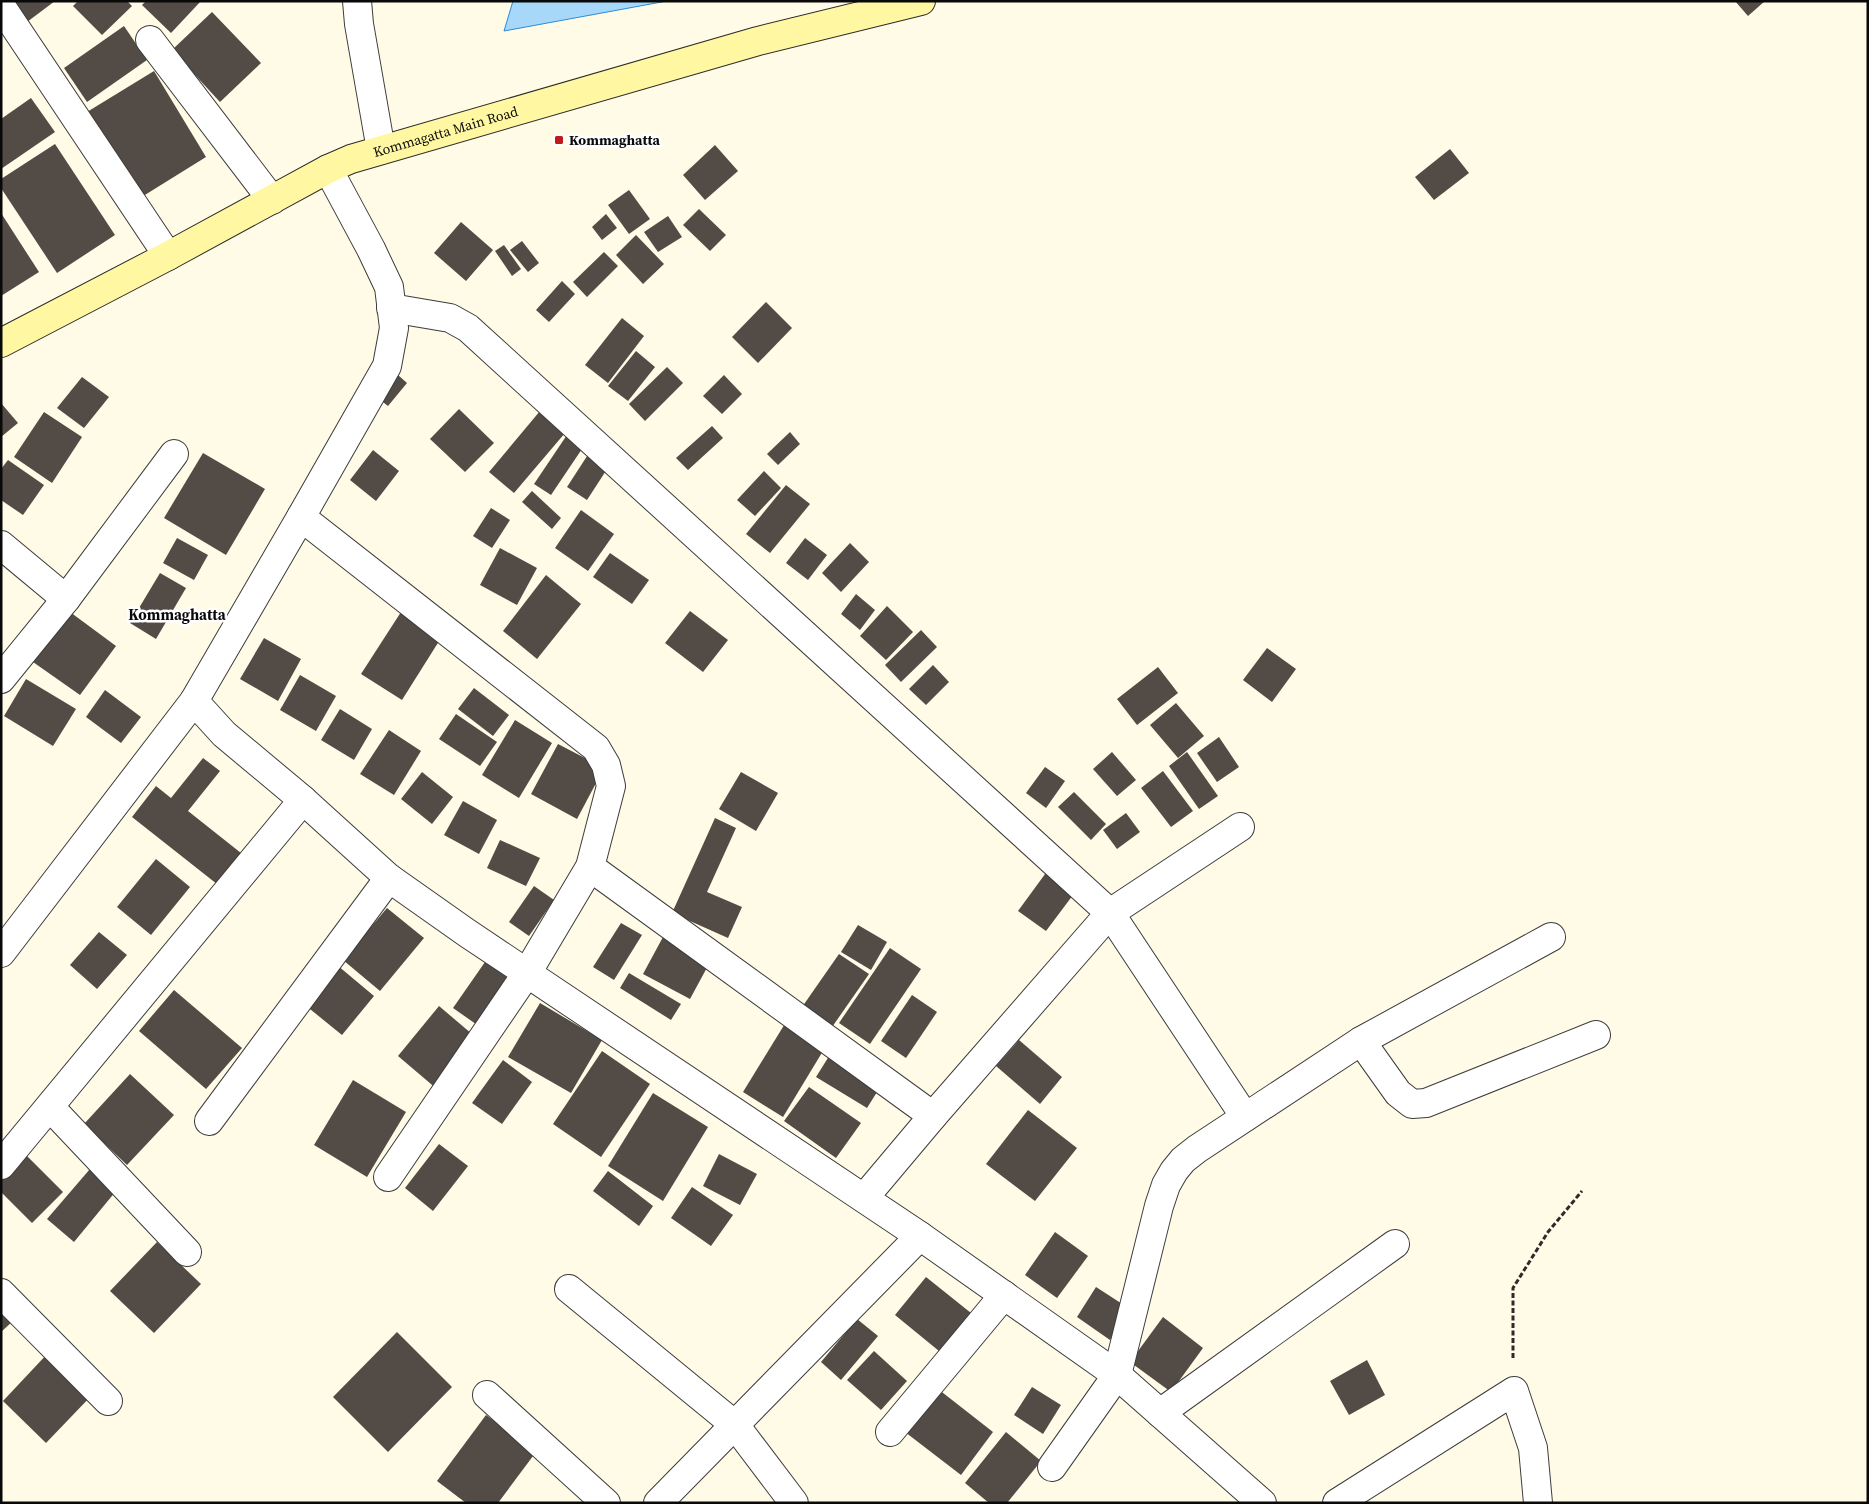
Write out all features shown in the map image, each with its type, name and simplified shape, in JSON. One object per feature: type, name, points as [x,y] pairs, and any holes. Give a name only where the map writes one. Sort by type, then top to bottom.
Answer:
[{"type":"main road","name":"Kommagatta Main Road","points":[[1,343],[168,256],[328,169],[351,159],[758,41],[921,1]]},
{"type":"street","points":[[340,1],[358,13],[381,150]]},
{"type":"street","points":[[1,6],[168,256]]},
{"type":"street","points":[[150,40],[272,200]]},
{"type":"street","points":[[1,953],[194,702],[387,366],[394,328],[389,286],[328,169]]},
{"type":"street","points":[[392,308],[450,318],[468,328],[1110,913],[1245,1117]]},
{"type":"street","points":[[1,679],[66,599],[174,454]]},
{"type":"street","points":[[301,517],[596,748],[606,765],[611,786],[590,867],[527,973],[388,1177]]},
{"type":"street","points":[[1,545],[66,599]]},
{"type":"street","points":[[194,702],[224,734],[303,800],[389,878],[527,973],[920,1236],[1117,1375],[1262,1503]]},
{"type":"street","points":[[1,1165],[303,800]]},
{"type":"street","points":[[864,1198],[1110,913],[1240,827]]},
{"type":"street","points":[[590,867],[933,1116]]},
{"type":"street","points":[[209,1121],[389,878]]},
{"type":"street","points":[[1052,1466],[1117,1375],[1159,1206],[1166,1185],[1183,1160],[1245,1117],[1361,1042],[1550,937]]},
{"type":"street","points":[[1361,1042],[1398,1093],[1412,1104],[1426,1103],[1596,1035]]},
{"type":"street","points":[[50,1107],[187,1252]]},
{"type":"street","points":[[658,1503],[920,1236]]},
{"type":"street","points":[[1160,1413],[1395,1244]]},
{"type":"street","points":[[570,1289],[735,1425],[794,1503]]},
{"type":"street","points":[[1,1293],[108,1401]]},
{"type":"street","points":[[890,1432],[1004,1295]]},
{"type":"street","points":[[1337,1503],[1514,1391],[1533,1448],[1538,1503]]},
{"type":"street","points":[[487,1394],[606,1503]]},
{"type":"path","points":[[1514,1391],[1513,1288],[1548,1232],[1582,1191]]},
{"type":"water","points":[[513,1],[667,1],[504,31]]},
{"type":"building","points":[[12,1],[55,1],[27,22]]},
{"type":"building","points":[[78,1],[127,1],[132,6],[102,35],[73,6]]},
{"type":"building","points":[[146,1],[201,1],[171,33],[142,5]]},
{"type":"building","points":[[1735,1],[1765,1],[1748,16]]},
{"type":"building","points":[[212,12],[261,63],[220,102],[172,50]]},
{"type":"building","points":[[124,26],[147,60],[87,102],[64,68]]},
{"type":"building","points":[[154,71],[206,157],[140,198],[87,112]]},
{"type":"building","points":[[31,98],[55,132],[1,169],[1,119]]},
{"type":"building","points":[[55,144],[115,235],[57,273],[1,188],[1,179]]},
{"type":"building","points":[[715,145],[738,171],[705,200],[683,175]]},
{"type":"building","points":[[1450,149],[1469,173],[1434,200],[1415,177]]},
{"type":"building","points":[[629,190],[650,219],[629,234],[608,205]]},
{"type":"building","points":[[699,209],[726,235],[710,251],[683,225]]},
{"type":"building","points":[[1,213],[39,272],[1,296]]},
{"type":"building","points":[[606,214],[617,228],[602,240],[592,227]]},
{"type":"building","points":[[668,216],[682,237],[658,252],[644,232]]},
{"type":"building","points":[[461,222],[493,250],[466,281],[434,253]]},
{"type":"building","points":[[636,235],[664,264],[643,284],[616,255]]},
{"type":"building","points":[[522,241],[539,263],[528,272],[510,250]]},
{"type":"building","points":[[504,245],[521,269],[512,276],[495,251]]},
{"type":"building","points":[[604,252],[618,266],[587,297],[573,282]]},
{"type":"building","points":[[562,281],[575,294],[549,322],[536,310]]},
{"type":"building","points":[[766,302],[792,328],[758,363],[732,337]]},
{"type":"building","points":[[622,318],[644,336],[608,383],[585,365]]},
{"type":"building","points":[[636,351],[655,367],[628,401],[608,386]]},
{"type":"building","points":[[667,367],[683,383],[645,421],[629,404]]},
{"type":"building","points":[[398,375],[407,383],[388,406],[379,399]]},
{"type":"building","points":[[724,375],[742,394],[722,414],[703,396]]},
{"type":"building","points":[[82,377],[109,397],[84,428],[57,408]]},
{"type":"building","points":[[1,403],[18,423],[1,437]]},
{"type":"building","points":[[459,409],[494,443],[465,472],[430,439]]},
{"type":"building","points":[[540,411],[565,433],[514,493],[489,472]]},
{"type":"building","points":[[44,412],[82,437],[52,483],[14,457]]},
{"type":"building","points":[[712,426],[723,438],[688,470],[676,458]]},
{"type":"building","points":[[571,429],[588,440],[551,495],[534,484]]},
{"type":"building","points":[[790,432],[800,444],[778,465],[767,454]]},
{"type":"building","points":[[373,450],[399,471],[376,501],[350,480]]},
{"type":"building","points":[[591,450],[611,463],[587,500],[567,487]]},
{"type":"building","points":[[203,453],[265,489],[226,555],[164,518]]},
{"type":"building","points":[[8,460],[44,485],[23,515],[1,500],[1,469]]},
{"type":"building","points":[[764,471],[781,488],[755,516],[737,500]]},
{"type":"building","points":[[786,485],[810,504],[770,553],[746,534]]},
{"type":"building","points":[[532,491],[561,518],[552,529],[522,502]]},
{"type":"building","points":[[491,508],[510,520],[492,548],[473,536]]},
{"type":"building","points":[[581,510],[614,534],[588,571],[555,548]]},
{"type":"building","points":[[177,538],[208,555],[194,580],[163,563]]},
{"type":"building","points":[[805,538],[827,555],[808,580],[786,563]]},
{"type":"building","points":[[850,543],[869,562],[841,592],[822,573]]},
{"type":"building","points":[[500,548],[537,568],[517,605],[480,585]]},
{"type":"building","points":[[610,553],[649,580],[632,604],[593,577]]},
{"type":"building","points":[[160,573],[186,588],[156,639],[130,623]]},
{"type":"building","points":[[546,575],[581,604],[537,659],[503,631]]},
{"type":"building","points":[[856,594],[875,610],[860,630],[841,614]]},
{"type":"building","points":[[887,606],[913,632],[886,660],[860,636]]},
{"type":"building","points":[[690,611],[728,640],[703,672],[665,643]]},
{"type":"building","points":[[70,612],[116,646],[80,695],[33,662]]},
{"type":"building","points":[[401,612],[441,638],[402,700],[361,674]]},
{"type":"building","points":[[921,630],[937,647],[901,682],[885,665]]},
{"type":"building","points":[[264,638],[301,659],[278,701],[240,679]]},
{"type":"building","points":[[1267,648],[1296,669],[1272,702],[1243,680]]},
{"type":"building","points":[[933,665],[949,682],[926,705],[909,689]]},
{"type":"building","points":[[1158,667],[1178,693],[1137,725],[1117,699]]},
{"type":"building","points":[[300,675],[336,696],[316,731],[280,710]]},
{"type":"building","points":[[26,679],[76,709],[53,746],[4,716]]},
{"type":"building","points":[[474,688],[509,715],[493,736],[458,709]]},
{"type":"building","points":[[105,690],[141,717],[121,743],[86,717]]},
{"type":"building","points":[[1176,703],[1204,736],[1178,758],[1150,725]]},
{"type":"building","points":[[340,709],[372,729],[354,760],[321,740]]},
{"type":"building","points":[[456,714],[497,742],[480,766],[439,739]]},
{"type":"building","points":[[515,720],[552,743],[519,798],[482,775]]},
{"type":"building","points":[[389,730],[421,751],[394,795],[360,774]]},
{"type":"building","points":[[1219,737],[1239,767],[1217,782],[1197,753]]},
{"type":"building","points":[[558,744],[604,768],[577,819],[531,794]]},
{"type":"building","points":[[1112,752],[1136,780],[1117,796],[1093,769]]},
{"type":"building","points":[[1187,752],[1218,796],[1199,809],[1169,766]]},
{"type":"building","points":[[203,758],[220,771],[188,811],[246,857],[222,888],[132,817],[156,786],[171,798]]},
{"type":"building","points":[[1045,767],[1065,781],[1046,808],[1026,793]]},
{"type":"building","points":[[1163,771],[1193,811],[1171,827],[1141,788]]},
{"type":"building","points":[[422,772],[453,797],[432,824],[401,799]]},
{"type":"building","points":[[741,772],[778,793],[756,831],[719,809]]},
{"type":"building","points":[[1074,792],[1106,824],[1091,840],[1058,807]]},
{"type":"building","points":[[463,801],[497,820],[479,854],[444,835]]},
{"type":"building","points":[[1126,813],[1140,832],[1117,849],[1103,830]]},
{"type":"building","points":[[715,818],[736,828],[707,892],[742,907],[728,938],[672,913]]},
{"type":"building","points":[[500,840],[540,858],[526,886],[487,868]]},
{"type":"building","points":[[156,859],[190,887],[151,935],[117,907]]},
{"type":"building","points":[[1048,870],[1076,891],[1046,931],[1018,911]]},
{"type":"building","points":[[534,886],[554,900],[529,936],[509,922]]},
{"type":"building","points":[[387,908],[424,938],[380,991],[343,960]]},
{"type":"building","points":[[621,923],[642,935],[614,980],[593,967]]},
{"type":"building","points":[[858,925],[887,942],[871,970],[841,952]]},
{"type":"building","points":[[99,932],[127,955],[97,989],[70,965]]},
{"type":"building","points":[[663,937],[710,962],[690,999],[643,974]]},
{"type":"building","points":[[890,948],[921,969],[870,1044],[839,1023]]},
{"type":"building","points":[[839,954],[869,974],[830,1030],[800,1010]]},
{"type":"building","points":[[485,962],[515,983],[483,1029],[453,1008]]},
{"type":"building","points":[[337,965],[374,996],[342,1035],[305,1005]]},
{"type":"building","points":[[629,973],[681,1004],[671,1020],[620,988]]},
{"type":"building","points":[[174,990],[242,1048],[206,1089],[139,1031]]},
{"type":"building","points":[[912,995],[937,1012],[906,1058],[881,1041]]},
{"type":"building","points":[[540,1003],[602,1040],[571,1093],[508,1057]]},
{"type":"building","points":[[439,1006],[479,1040],[438,1090],[398,1056]]},
{"type":"building","points":[[786,1022],[826,1046],[783,1117],[743,1092]]},
{"type":"building","points":[[1019,1040],[1062,1077],[1040,1104],[996,1066]]},
{"type":"building","points":[[602,1051],[650,1084],[601,1157],[553,1124]]},
{"type":"building","points":[[831,1053],[882,1084],[867,1108],[816,1077]]},
{"type":"building","points":[[503,1060],[532,1082],[502,1124],[472,1103]]},
{"type":"building","points":[[130,1074],[174,1115],[127,1165],[84,1124]]},
{"type":"building","points":[[353,1080],[406,1112],[367,1177],[314,1145]]},
{"type":"building","points":[[809,1087],[861,1123],[836,1158],[784,1121]]},
{"type":"building","points":[[653,1093],[708,1127],[663,1201],[608,1166]]},
{"type":"building","points":[[1028,1110],[1077,1148],[1035,1201],[986,1164]]},
{"type":"building","points":[[439,1144],[468,1166],[433,1211],[405,1188]]},
{"type":"building","points":[[719,1154],[757,1174],[740,1205],[703,1186]]},
{"type":"building","points":[[26,1155],[63,1192],[32,1223],[1,1192],[1,1180]]},
{"type":"building","points":[[90,1169],[116,1191],[74,1242],[47,1219]]},
{"type":"building","points":[[608,1171],[653,1206],[639,1226],[593,1191]]},
{"type":"building","points":[[692,1187],[733,1215],[711,1246],[671,1218]]},
{"type":"building","points":[[1055,1232],[1088,1256],[1057,1298],[1025,1275]]},
{"type":"building","points":[[157,1242],[201,1284],[154,1333],[110,1291]]},
{"type":"building","points":[[926,1277],[971,1313],[939,1351],[895,1315]]},
{"type":"building","points":[[1096,1287],[1130,1309],[1110,1340],[1077,1317]]},
{"type":"building","points":[[1,1309],[13,1321],[1,1332]]},
{"type":"building","points":[[1163,1317],[1203,1348],[1171,1392],[1130,1362]]},
{"type":"building","points":[[857,1319],[878,1336],[841,1380],[821,1362]]},
{"type":"building","points":[[397,1332],[452,1387],[388,1452],[333,1397]]},
{"type":"building","points":[[874,1351],[907,1381],[881,1410],[847,1380]]},
{"type":"building","points":[[49,1352],[93,1394],[46,1443],[3,1401]]},
{"type":"building","points":[[1367,1360],[1385,1395],[1349,1415],[1330,1381]]},
{"type":"building","points":[[1032,1387],[1061,1405],[1043,1434],[1014,1415]]},
{"type":"building","points":[[938,1389],[993,1432],[961,1475],[905,1432]]},
{"type":"building","points":[[486,1415],[536,1452],[498,1503],[466,1503],[437,1481]]},
{"type":"building","points":[[1006,1432],[1041,1461],[1007,1503],[989,1503],[965,1483]]},
{"type":"place","name":"Kommaghatta","points":[[559,140]]},
{"type":"district","name":"Kommaghatta","points":[[177,614]]}]
